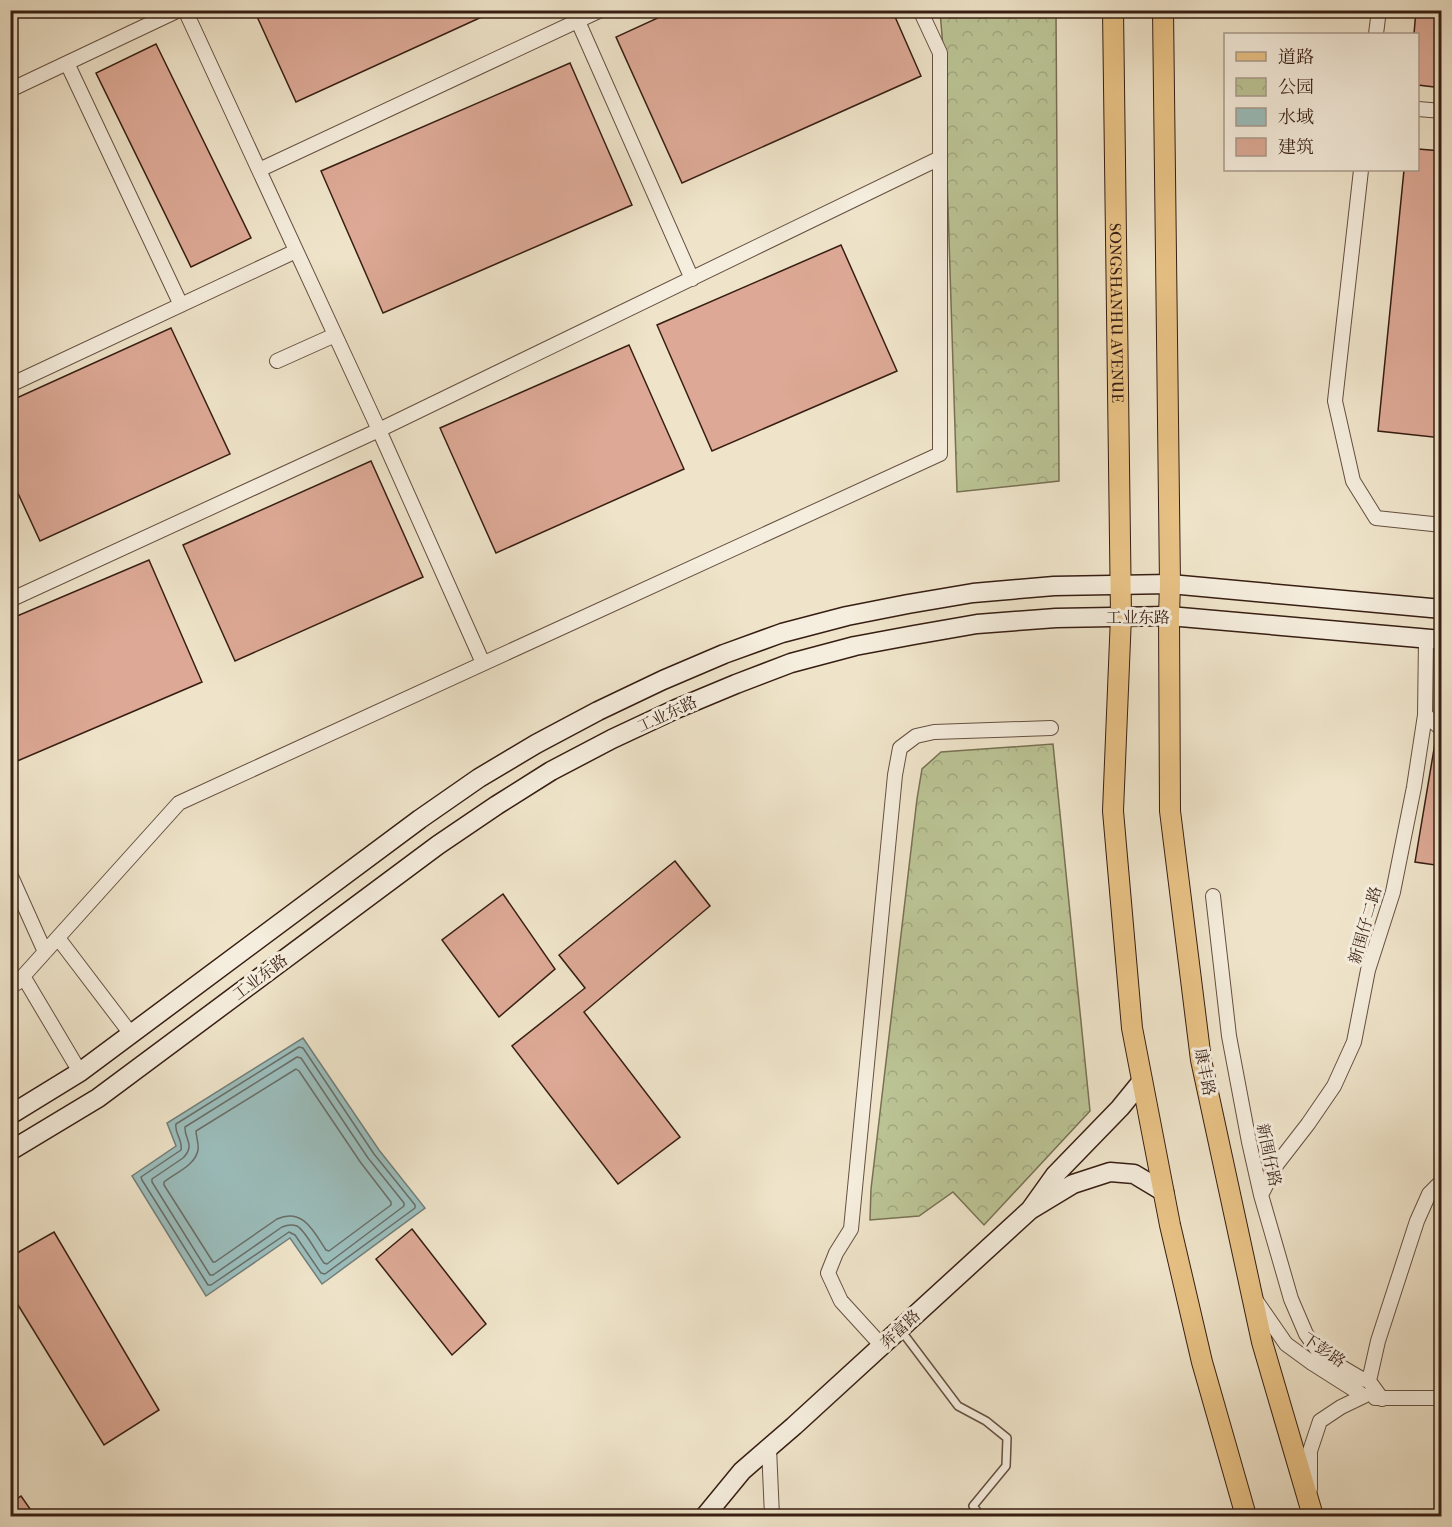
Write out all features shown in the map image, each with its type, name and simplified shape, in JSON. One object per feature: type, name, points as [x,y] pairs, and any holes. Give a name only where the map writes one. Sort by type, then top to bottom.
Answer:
[{"type":"main road","name":"SONGSHANHU AVENUE","points":[[1113,10],[1120,616]]},
{"type":"main road","points":[[1163,10],[1169,616]]},
{"type":"main road","name":"工业东路","points":[[10,1115],[80,1072],[420,819],[479,778],[598,711],[724,654],[782,633],[847,616],[973,593],[1054,586],[1170,584],[1442,609]]},
{"type":"main road","points":[[1120,616],[1113,812],[1132,1028],[1164,1192],[1202,1362],[1246,1516]]},
{"type":"main road","name":"工业东路","points":[[10,1151],[98,1098],[448,838],[551,771],[675,709],[791,663],[855,646],[977,624],[1056,618],[1169,616],[1434,640]]},
{"type":"main road","name":"康丰路","points":[[1169,616],[1170,811],[1201,1060],[1262,1342],[1312,1511]]},
{"type":"main road","points":[[1030,1210],[1055,1175],[1120,1108],[1142,1081]]},
{"type":"main road","points":[[1030,1210],[1073,1184],[1110,1172],[1134,1174],[1164,1192]]},
{"type":"main road","name":"奔富路","points":[[705,1516],[742,1471],[1030,1210]]},
{"type":"street","points":[[10,90],[178,10]]},
{"type":"street","points":[[185,10],[379,430],[483,663]]},
{"type":"street","points":[[259,170],[575,16],[601,10]]},
{"type":"street","points":[[10,986],[17,983],[179,803],[940,454],[940,53],[920,10]]},
{"type":"street","points":[[1376,33],[1378,10]]},
{"type":"street","points":[[575,16],[692,279]]},
{"type":"street","points":[[67,63],[181,305]]},
{"type":"street","points":[[1419,109],[1442,111]]},
{"type":"street","points":[[10,600],[379,430],[940,158]]},
{"type":"street","points":[[1361,171],[1335,401],[1353,482],[1376,518],[1442,525]]},
{"type":"street","points":[[10,385],[297,251]]},
{"type":"street","points":[[277,361],[335,335]]},
{"type":"street","name":"新围仔二路","points":[[1261,1195],[1277,1164],[1334,1086],[1354,1042],[1368,970],[1393,892],[1414,787],[1434,640]]},
{"type":"street","points":[[1425,715],[1442,729]]},
{"type":"street","points":[[882,1346],[841,1300],[828,1273],[836,1253],[851,1229],[895,775],[900,747],[916,736],[934,732],[1051,728]]},
{"type":"street","points":[[10,874],[45,952]]},
{"type":"street","name":"新围仔路","points":[[1213,896],[1230,1036],[1249,1142],[1261,1195],[1291,1299],[1306,1334],[1322,1355],[1369,1381]]},
{"type":"street","points":[[58,938],[131,1034]]},
{"type":"street","points":[[23,976],[80,1072]]},
{"type":"street","points":[[1382,1399],[1369,1381],[1378,1341],[1417,1221],[1429,1194],[1442,1181]]},
{"type":"street","name":"下彭路","points":[[1252,1295],[1286,1344],[1364,1396],[1382,1399],[1442,1398]]},
{"type":"street","points":[[1312,1511],[1310,1451],[1320,1421],[1364,1396]]},
{"type":"street","points":[[769,1448],[772,1516]]},
{"type":"lane","points":[[900,1329],[958,1406],[986,1421],[1007,1438],[1006,1466],[973,1506],[981,1516]]},
{"type":"green space","points":[[940,11],[1056,11],[1059,481],[957,492]]},
{"type":"green space","points":[[1053,744],[1090,1111],[984,1225],[953,1192],[919,1216],[870,1220],[871,1189],[922,769],[941,752]]},
{"type":"water","points":[[303,1038],[379,1150],[425,1208],[322,1284],[290,1238],[206,1296],[132,1176],[176,1146],[167,1123]]},
{"type":"building","points":[[254,10],[497,10],[296,102]]},
{"type":"building","points":[[675,10],[892,10],[921,76],[682,183],[616,37]]},
{"type":"building","points":[[1416,10],[1442,10],[1442,88],[1419,85],[1419,33],[1414,33]]},
{"type":"building","points":[[156,44],[251,238],[191,267],[96,73]]},
{"type":"building","points":[[570,63],[632,205],[383,313],[321,171]]},
{"type":"building","points":[[1419,149],[1442,151],[1442,438],[1378,431],[1404,171],[1419,171]]},
{"type":"building","points":[[841,245],[897,371],[712,451],[657,325]]},
{"type":"building","points":[[171,328],[230,454],[40,541],[10,476],[10,401]]},
{"type":"building","points":[[629,345],[684,469],[496,553],[440,428]]},
{"type":"building","points":[[371,461],[423,577],[235,661],[183,545]]},
{"type":"building","points":[[149,560],[202,682],[15,762],[10,751],[10,619]]},
{"type":"building","points":[[1435,743],[1442,743],[1442,866],[1415,862]]},
{"type":"building","points":[[675,861],[710,906],[584,1012],[680,1137],[618,1184],[512,1046],[585,988],[559,955]]},
{"type":"building","points":[[503,894],[555,969],[499,1017],[442,940]]},
{"type":"building","points":[[412,1229],[486,1324],[452,1355],[376,1259]]},
{"type":"building","points":[[54,1232],[159,1410],[104,1445],[10,1292],[10,1257]]},
{"type":"building","points":[[21,1496],[35,1516],[10,1516],[10,1504]]}]
